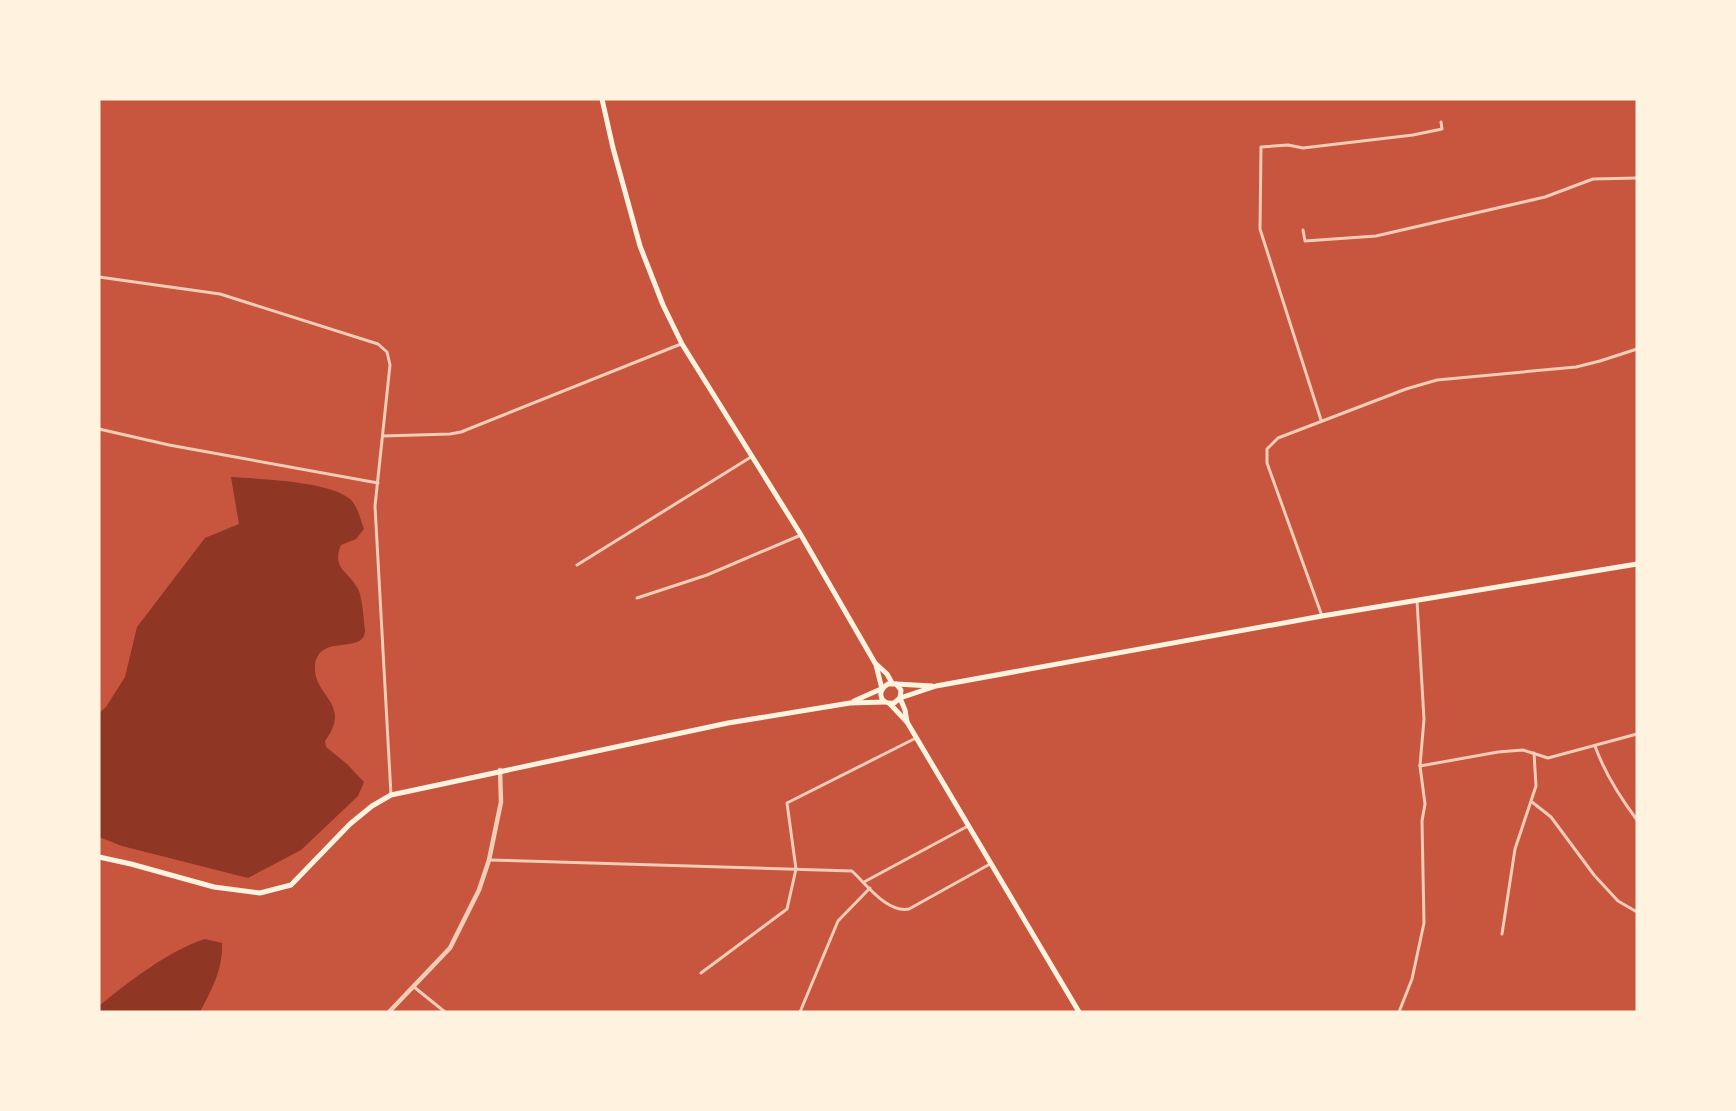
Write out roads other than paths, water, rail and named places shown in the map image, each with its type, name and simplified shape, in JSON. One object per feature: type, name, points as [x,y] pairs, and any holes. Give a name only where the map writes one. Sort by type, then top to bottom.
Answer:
[{"type":"main road","points":[[602,99],[640,246],[663,305],[682,344],[801,535],[875,663],[882,689],[881,698],[907,722],[1078,1012]]},
{"type":"main road","points":[[99,857],[214,887],[260,893],[291,885],[350,824],[372,806],[391,795],[728,723],[850,703],[888,703],[936,686],[1322,616],[1637,564]]},
{"type":"main road","points":[[875,663],[901,690],[900,698],[907,722]]},
{"type":"main road","points":[[850,703],[884,686],[894,684],[936,686]]},
{"type":"street","points":[[1321,420],[1260,229],[1261,147],[1288,145],[1303,148],[1413,135],[1442,129],[1441,122]]},
{"type":"street","points":[[1303,230],[1305,241],[1376,236],[1545,197],[1593,179],[1637,178]]},
{"type":"street","points":[[99,277],[220,294],[378,344],[387,352],[390,365],[375,507],[391,795]]},
{"type":"street","points":[[383,436],[461,432],[682,344]]},
{"type":"street","points":[[1322,616],[1267,463],[1267,449],[1278,438],[1321,420],[1437,380],[1576,367],[1637,349]]},
{"type":"street","points":[[99,429],[169,445],[378,483]]},
{"type":"street","points":[[577,565],[751,457]]},
{"type":"street","points":[[637,598],[707,575],[801,535]]},
{"type":"street","points":[[1399,1012],[1412,979],[1424,923],[1422,821],[1425,804],[1420,766],[1424,719],[1417,600]]},
{"type":"street","points":[[1420,766],[1498,752],[1523,750],[1548,758],[1637,734]]},
{"type":"street","points":[[701,973],[788,909],[796,869],[787,803],[916,738]]},
{"type":"street","points":[[1595,746],[1612,784],[1637,820]]},
{"type":"street","points":[[1502,934],[1515,849],[1536,786],[1534,753]]},
{"type":"street","points":[[389,1012],[450,948],[479,890],[489,860],[501,802],[500,770]]},
{"type":"street","points":[[1532,802],[1551,817],[1594,875],[1618,901],[1637,912]]},
{"type":"street","points":[[864,882],[968,825]]},
{"type":"street","points":[[489,860],[852,871],[889,905],[899,911],[909,909],[992,863]]},
{"type":"street","points":[[800,1012],[838,921],[870,888]]},
{"type":"street","points":[[414,987],[445,1012]]}]
